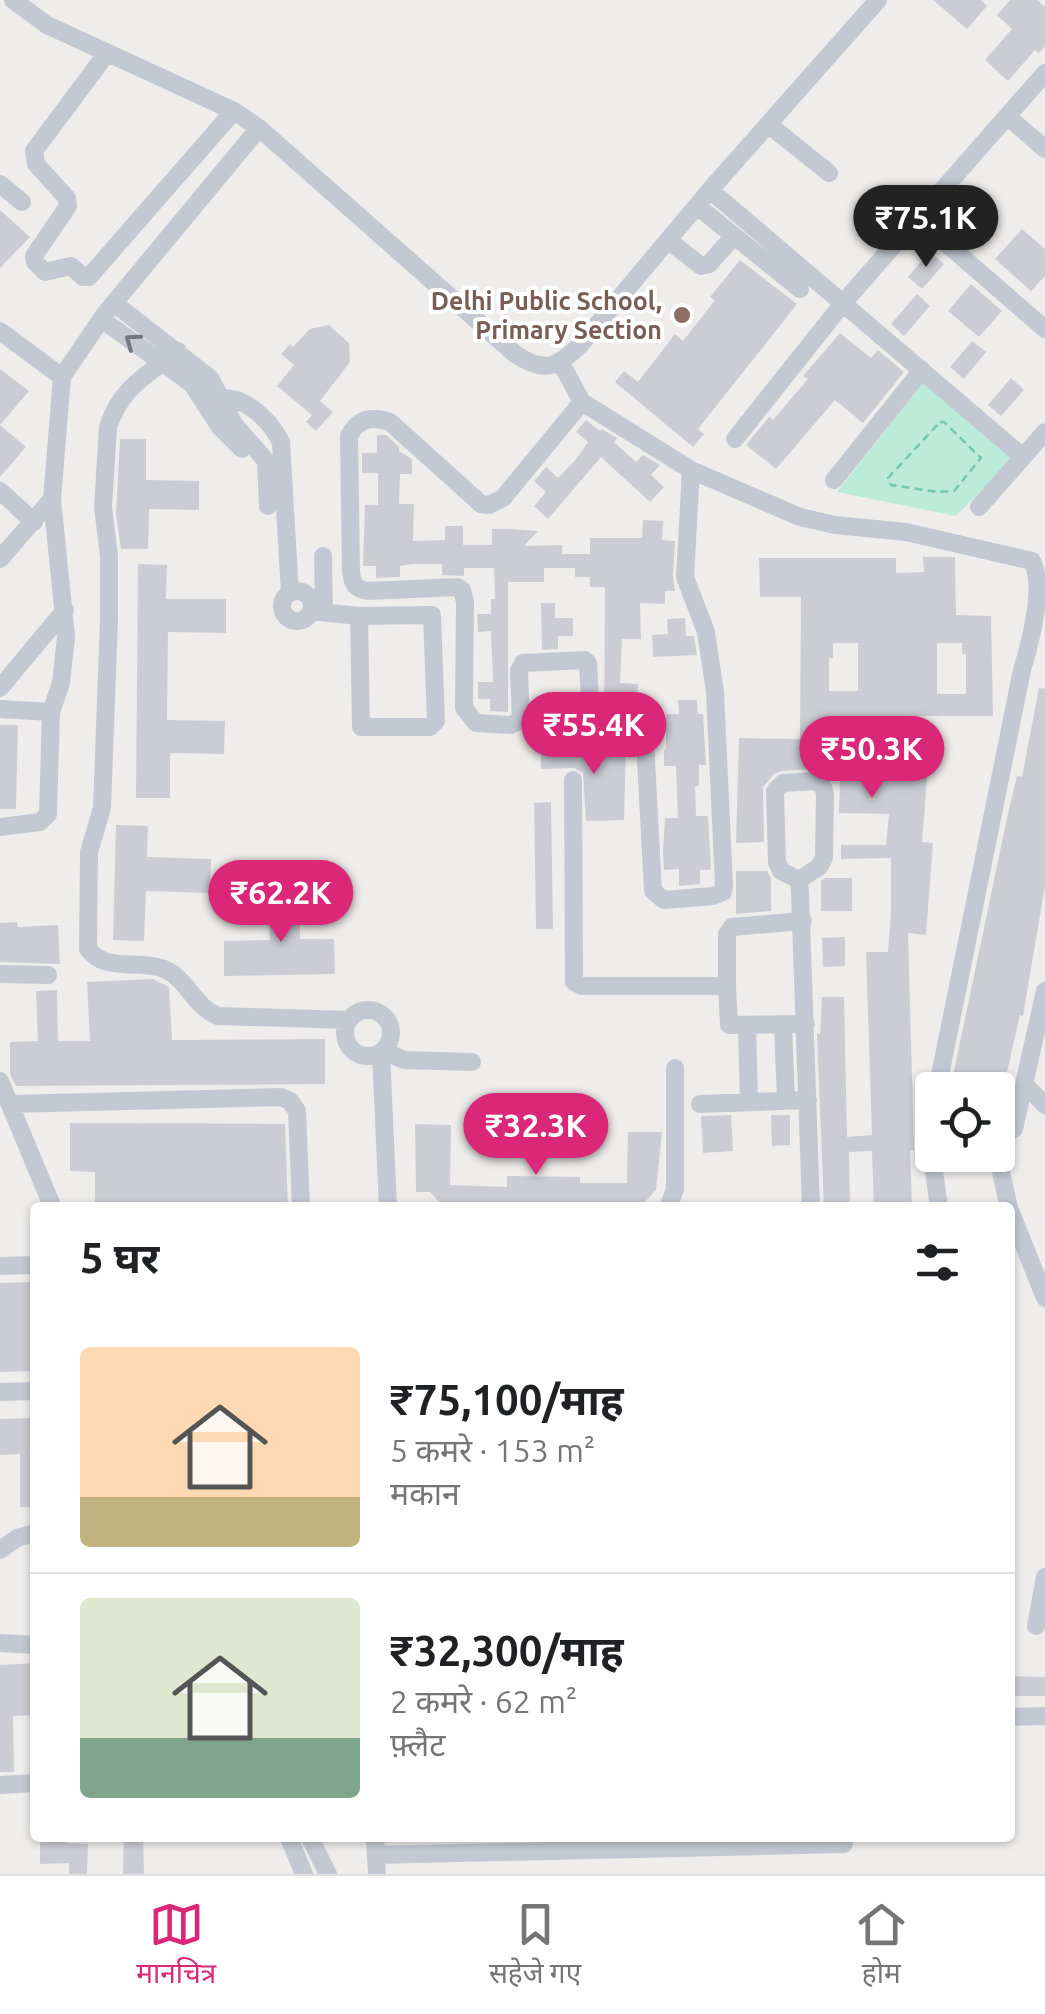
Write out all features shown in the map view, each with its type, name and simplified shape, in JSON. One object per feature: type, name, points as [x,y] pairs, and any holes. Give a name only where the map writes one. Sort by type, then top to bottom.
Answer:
[{"type":"street","points":[[14,0],[47,25],[234,111],[259,128],[515,354],[545,366],[561,363],[878,0]]},
{"type":"street","points":[[108,54],[34,151],[36,164],[66,198],[68,206],[34,256],[45,272],[71,266],[83,277],[89,277],[234,111]]},
{"type":"street","points":[[735,439],[844,302],[1045,73]]},
{"type":"street","points":[[1007,116],[1045,149]]},
{"type":"street","points":[[768,124],[829,173]]},
{"type":"street","points":[[0,826],[40,822],[48,814],[51,712],[64,665],[66,610],[52,499],[62,377],[101,319],[259,128]]},
{"type":"street","points":[[0,184],[22,202]]},
{"type":"street","points":[[710,190],[1024,456]]},
{"type":"street","points":[[697,206],[800,289]]},
{"type":"street","points":[[917,218],[1045,328]]},
{"type":"street","points":[[668,240],[701,266],[709,264],[734,236]]},
{"type":"street","points":[[114,303],[210,378],[220,428],[255,463],[262,505]]},
{"type":"street","points":[[101,319],[214,399],[248,406],[281,442],[290,593],[282,604],[286,618],[300,621],[318,612],[433,616],[436,721],[430,727],[361,727],[359,616]]},
{"type":"street","points":[[0,332],[62,377]]},
{"type":"street","points":[[178,351],[137,379],[108,427],[103,507],[109,556],[109,620],[101,816],[89,852],[88,949],[107,963],[156,966],[175,974],[206,1010],[218,1016],[348,1020],[361,1010],[384,1015],[392,1029],[384,1050],[388,1202]]},
{"type":"street","points":[[561,363],[582,402],[692,470],[800,518],[921,536],[1032,561],[1040,570],[1040,604],[1022,670],[941,1072]]},
{"type":"street","points":[[834,480],[922,370]]},
{"type":"street","points":[[582,402],[504,498],[489,506],[481,504],[390,422],[376,418],[354,427],[349,436],[350,572],[358,590],[368,592],[457,587],[462,590],[464,708],[476,722],[511,726],[521,720],[519,672],[523,663],[588,662],[592,734],[641,736],[645,741],[653,891],[664,900],[714,896],[723,892],[724,886],[715,692],[706,632],[686,577],[692,470]]},
{"type":"street","points":[[979,507],[1045,432]]},
{"type":"street","points":[[0,491],[34,522]]},
{"type":"street","points":[[0,559],[52,499]]},
{"type":"street","points":[[318,612],[324,556]]},
{"type":"street","points":[[0,688],[66,610]]},
{"type":"street","points":[[0,709],[51,712]]},
{"type":"street","points":[[573,780],[574,982],[582,986],[727,986]]},
{"type":"street","points":[[816,781],[825,794],[824,858],[820,866],[799,880],[782,871],[776,862],[776,791],[782,783],[816,781]]},
{"type":"street","points":[[799,880],[811,1202]]},
{"type":"street","points":[[802,921],[732,926],[727,934],[728,1025],[806,1024]]},
{"type":"street","points":[[0,974],[48,975]]},
{"type":"street","points":[[1015,1125],[1045,992]]},
{"type":"street","points":[[348,1020],[345,1034],[350,1048],[363,1056],[384,1050],[472,1058]]},
{"type":"street","points":[[784,1026],[786,1101]]},
{"type":"street","points":[[747,1027],[749,1102]]},
{"type":"street","points":[[670,1202],[675,1189],[675,1068]]},
{"type":"street","points":[[0,1082],[51,1202]]},
{"type":"street","points":[[1025,1084],[1045,1104]]},
{"type":"street","points":[[10,1104],[281,1097],[297,1111],[300,1202]]},
{"type":"street","points":[[700,1104],[808,1100]]},
{"type":"street","points":[[934,1172],[938,1202]]},
{"type":"street","points":[[1001,1172],[1008,1202]]},
{"type":"street","points":[[1015,1222],[1045,1298]]},
{"type":"street","points":[[0,1266],[30,1265]]},
{"type":"street","points":[[0,1392],[30,1390]]},
{"type":"street","points":[[0,1550],[30,1534]]},
{"type":"street","points":[[1036,1626],[1045,1576]]},
{"type":"street","points":[[0,1643],[30,1645]]},
{"type":"street","points":[[1015,1717],[1045,1716]]},
{"type":"street","points":[[0,1785],[30,1783]]},
{"type":"street","points":[[290,1842],[304,1874]]},
{"type":"street","points":[[312,1842],[328,1874]]},
{"type":"street","points":[[376,1856],[443,1846],[844,1844]]},
{"type":"path","points":[[940,422],[980,455],[954,491],[891,485],[888,478],[940,422]]},
{"type":"green space","points":[[926,379],[1015,457],[956,516],[837,492]]},
{"type":"building","points":[[933,0],[981,0],[987,6],[967,29]]},
{"type":"building","points":[[1010,0],[1037,0],[1045,7],[1045,46],[1039,53],[1035,50],[1008,81],[985,60],[1012,29],[997,15]]},
{"type":"building","points":[[0,210],[30,237],[0,268]]},
{"type":"building","points":[[1022,229],[1045,249],[1045,276],[1031,291],[995,259]]},
{"type":"building","points":[[930,251],[944,264],[922,289],[908,277]]},
{"type":"building","points":[[740,260],[797,304],[698,429],[704,434],[693,447],[615,382],[624,371],[638,382],[675,334],[683,341],[715,300],[710,297]]},
{"type":"building","points":[[971,284],[1002,311],[979,337],[948,311]]},
{"type":"building","points":[[917,294],[930,306],[904,336],[891,324]]},
{"type":"building","points":[[329,325],[349,343],[350,362],[320,401],[333,412],[316,431],[306,422],[312,415],[277,386],[294,365],[281,354],[310,329]]},
{"type":"building","points":[[840,333],[871,358],[878,350],[904,372],[863,423],[835,400],[776,469],[746,445],[808,379],[803,376]]},
{"type":"building","points":[[972,341],[986,352],[964,379],[950,367]]},
{"type":"building","points":[[0,369],[29,391],[0,425]]},
{"type":"building","points":[[1011,378],[1024,390],[1001,416],[988,405]]},
{"type":"building","points":[[586,420],[617,438],[614,442],[636,462],[643,455],[660,465],[651,475],[664,487],[650,502],[601,457],[548,519],[534,506],[546,492],[534,481],[546,467],[558,478],[577,458],[588,442],[576,432]]},
{"type":"building","points":[[0,425],[26,447],[0,477]]},
{"type":"building","points":[[377,435],[386,435],[412,459],[412,474],[400,474],[399,504],[414,504],[413,541],[445,540],[445,526],[463,526],[463,545],[492,545],[492,529],[511,529],[538,531],[524,546],[562,545],[562,554],[590,554],[590,538],[642,538],[643,520],[663,521],[662,540],[675,541],[675,591],[665,591],[665,604],[640,603],[641,639],[622,639],[620,683],[638,684],[637,705],[623,705],[622,720],[604,719],[605,587],[590,587],[590,577],[575,577],[575,568],[544,568],[544,582],[508,582],[508,712],[490,711],[490,699],[478,699],[478,682],[493,682],[491,631],[478,632],[477,614],[491,614],[491,599],[495,599],[494,568],[464,568],[464,576],[442,575],[442,564],[413,564],[400,566],[400,577],[376,578],[376,566],[363,566],[365,505],[378,505],[378,473],[362,473],[362,453],[377,453]]},
{"type":"building","points":[[120,439],[146,439],[146,480],[199,481],[199,510],[149,509],[148,549],[121,549],[116,514]]},
{"type":"building","points":[[923,557],[955,557],[956,615],[991,616],[993,716],[831,716],[831,733],[930,741],[922,842],[933,843],[926,935],[908,933],[912,1202],[874,1202],[872,1151],[849,1152],[850,1202],[824,1202],[817,1034],[822,997],[844,997],[847,1137],[872,1135],[866,952],[888,952],[891,913],[891,858],[841,859],[841,845],[886,845],[889,814],[839,813],[840,776],[815,769],[782,771],[763,787],[764,842],[736,843],[739,738],[800,739],[801,597],[760,597],[759,558],[896,558],[896,573],[924,572]],"holes":[[[833,643],[858,643],[858,691],[829,691]],[[937,643],[962,643],[962,654],[966,654],[966,694],[937,694]]]},
{"type":"building","points":[[138,564],[167,565],[166,599],[226,599],[226,633],[168,632],[167,720],[225,721],[224,754],[170,753],[170,798],[136,798]]},
{"type":"building","points":[[541,603],[555,603],[555,618],[573,618],[573,636],[558,636],[558,649],[542,650]]},
{"type":"building","points":[[685,618],[686,636],[694,636],[697,655],[653,657],[652,635],[668,634],[667,619]]},
{"type":"building","points":[[1039,688],[1045,689],[1045,886],[1023,1016],[1020,1015],[1007,1072],[954,1072],[1007,818],[1017,776],[1022,777]]},
{"type":"building","points":[[678,700],[697,700],[698,714],[703,714],[706,765],[699,765],[696,816],[708,816],[711,870],[700,870],[700,884],[679,886],[679,869],[664,870],[663,852],[665,818],[678,818],[676,766],[664,766],[664,750],[666,714],[679,714]]},
{"type":"building","points":[[0,725],[18,725],[16,809],[0,809]]},
{"type":"building","points":[[541,746],[626,748],[624,820],[586,821],[583,773],[574,768],[541,769]]},
{"type":"building","points":[[551,802],[553,929],[536,929],[534,803]]},
{"type":"building","points":[[116,825],[148,826],[147,857],[211,859],[210,893],[146,891],[144,941],[113,940]]},
{"type":"building","points":[[736,871],[767,871],[771,878],[771,911],[736,914]]},
{"type":"building","points":[[852,878],[852,911],[821,911],[821,881]]},
{"type":"building","points":[[299,886],[300,939],[334,939],[335,974],[224,976],[224,941],[270,940],[269,887]]},
{"type":"building","points":[[17,922],[18,927],[58,925],[60,964],[0,962],[0,923]]},
{"type":"building","points":[[845,937],[845,966],[823,967],[822,938]]},
{"type":"building","points":[[153,979],[169,987],[172,1040],[325,1039],[325,1084],[16,1086],[10,1074],[10,1042],[38,1041],[36,991],[57,990],[58,1041],[90,1041],[87,982]]},
{"type":"building","points":[[731,1115],[733,1151],[703,1153],[701,1116]]},
{"type":"building","points":[[771,1115],[790,1115],[790,1145],[772,1146]]},
{"type":"building","points":[[70,1123],[285,1124],[288,1202],[95,1202],[95,1172],[70,1171]]},
{"type":"building","points":[[415,1124],[451,1125],[450,1185],[507,1187],[507,1176],[580,1177],[580,1183],[627,1183],[628,1132],[662,1132],[656,1190],[645,1202],[439,1202],[430,1192],[416,1192]]},
{"type":"building","points":[[30,1282],[30,1371],[0,1372],[0,1283]]},
{"type":"building","points":[[30,1418],[30,1507],[20,1507],[20,1454],[0,1455],[0,1419]]},
{"type":"building","points":[[30,1663],[30,1715],[13,1716],[14,1772],[0,1772],[0,1665]]},
{"type":"building","points":[[1015,1676],[1045,1677],[1045,1696],[1015,1696]]},
{"type":"building","points":[[40,1842],[88,1844],[87,1874],[69,1874],[69,1863],[40,1864]]},
{"type":"building","points":[[124,1842],[143,1842],[144,1874],[123,1874]]},
{"type":"place","name":"Delhi Public School, Primary Section","points":[[682,315]]}]
